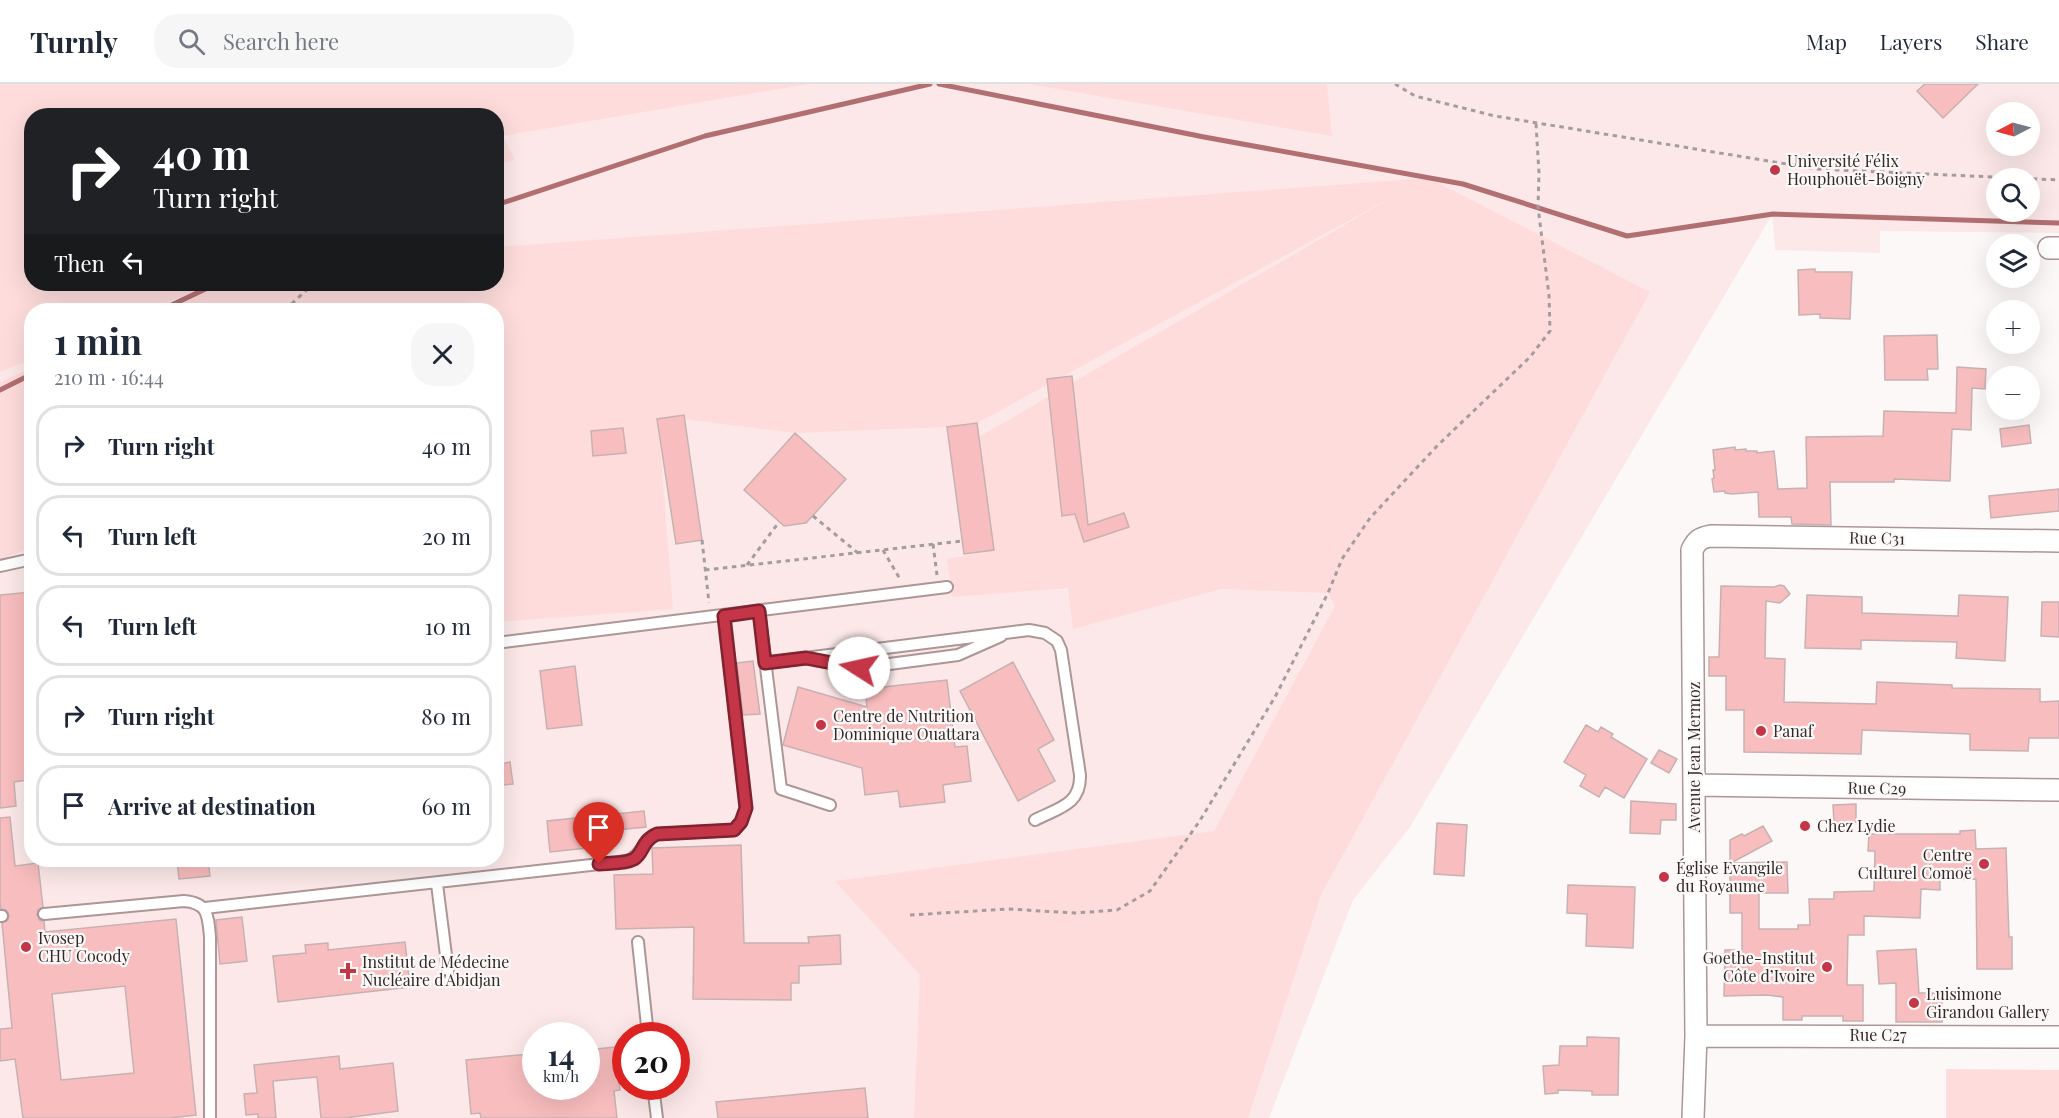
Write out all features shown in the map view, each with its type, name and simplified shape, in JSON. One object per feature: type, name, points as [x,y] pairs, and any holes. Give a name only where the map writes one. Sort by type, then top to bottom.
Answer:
[{"type":"street","name":"Rue C31","points":[[1697,541],[1700,538],[1711,536],[2059,541]]},
{"type":"street","name":"Avenue Jean Mermoz","points":[[1693,1118],[1696,1036],[1692,550],[1697,541]]},
{"type":"street","name":"Rue C29","points":[[1695,785],[2059,790]]},
{"type":"street","name":"Rue C27","points":[[1696,1036],[2059,1037]]},
{"type":"lane","points":[[0,566],[24,561]]},
{"type":"lane","points":[[504,642],[943,587]]},
{"type":"lane","points":[[759,611],[781,789],[830,804]]},
{"type":"lane","points":[[44,914],[184,901],[195,902],[205,908],[437,884],[627,861],[636,858],[648,838],[657,834],[734,830],[741,822],[746,808],[724,616]]},
{"type":"lane","points":[[765,663],[1010,632],[1029,630],[1045,633],[1057,641],[1061,650],[1080,775],[1080,789],[1074,799],[1035,820]]},
{"type":"lane","points":[[806,658],[859,668],[958,655],[1010,632]]},
{"type":"lane","points":[[437,884],[448,971]]},
{"type":"lane","points":[[205,908],[210,937],[210,1118]]},
{"type":"lane","points":[[638,942],[647,1022]]},
{"type":"lane","points":[[655,1100],[657,1118]]},
{"type":"path","points":[[1395,84],[1415,96],[1442,104],[1536,124],[1817,169],[2059,180]]},
{"type":"path","points":[[910,915],[1008,909],[1075,913],[1117,910],[1150,891],[1199,822],[1275,697],[1328,593],[1342,559],[1370,518],[1437,446],[1530,357],[1550,331],[1549,295],[1538,207],[1539,173],[1536,124]]},
{"type":"path","points":[[293,303],[305,291]]},
{"type":"path","points":[[813,516],[858,553]]},
{"type":"path","points":[[747,565],[779,522]]},
{"type":"path","points":[[702,540],[710,617]]},
{"type":"path","points":[[705,570],[962,541]]},
{"type":"path","points":[[933,544],[943,587]]},
{"type":"path","points":[[883,550],[907,592]]},
{"type":"shaded area","points":[[0,84],[2059,84],[2059,233],[1880,231],[1880,253],[1775,250],[1772,215],[1410,827],[1353,900],[1269,1118],[0,1118]]},
{"type":"shaded area","points":[[0,84],[809,84],[504,136],[504,108],[24,108],[24,291],[196,291],[166,303],[24,303],[24,362],[0,372]]},
{"type":"shaded area","points":[[1028,84],[1327,84],[1332,136]]},
{"type":"shaded area","points":[[504,140],[515,159],[504,163]]},
{"type":"shaded area","points":[[1429,178],[1650,292],[1321,895],[1248,1118],[914,1118],[920,975],[835,881],[1214,831],[1335,606],[1328,593],[1221,589],[1073,629],[1068,588],[952,597],[947,559],[994,550],[979,437],[1398,194],[977,423],[947,427],[795,433],[667,417],[658,419],[673,609],[504,621],[504,303],[179,303],[208,291],[504,291],[504,246]]},
{"type":"shaded area","points":[[24,371],[24,550],[0,559],[0,382]]},
{"type":"shaded area","points":[[1946,1069],[2059,1070],[2059,1118],[1946,1118]]},
{"type":"building","points":[[1925,84],[1978,84],[1943,118],[1917,91]]},
{"type":"building","points":[[1815,269],[1815,272],[1852,272],[1850,319],[1820,318],[1820,314],[1799,315],[1798,270]]},
{"type":"building","points":[[1937,335],[1938,369],[1927,369],[1928,380],[1885,380],[1884,336]]},
{"type":"building","points":[[1957,367],[1986,369],[1985,389],[1972,388],[1971,430],[1952,429],[1950,481],[1894,479],[1894,482],[1830,482],[1831,525],[1792,524],[1791,517],[1759,517],[1758,492],[1732,494],[1725,493],[1725,491],[1714,492],[1713,450],[1735,447],[1735,450],[1746,449],[1746,451],[1757,451],[1757,453],[1774,451],[1778,489],[1807,488],[1806,437],[1883,436],[1884,411],[1956,413]]},
{"type":"building","points":[[1072,376],[1088,525],[1124,513],[1129,527],[1084,542],[1075,514],[1062,516],[1047,379]]},
{"type":"building","points":[[684,415],[702,540],[676,544],[657,419]]},
{"type":"building","points":[[977,423],[994,550],[964,554],[947,427]]},
{"type":"building","points":[[2029,425],[2031,443],[2002,447],[2000,429]]},
{"type":"building","points":[[623,428],[626,453],[593,456],[591,431]]},
{"type":"building","points":[[795,433],[846,479],[806,523],[784,526],[744,490]]},
{"type":"building","points":[[2059,489],[2059,511],[1991,518],[1989,496]]},
{"type":"building","points":[[1721,586],[1774,587],[1784,586],[1790,594],[1780,603],[1766,601],[1765,658],[1785,659],[1784,702],[1876,704],[1877,682],[1952,685],[1952,688],[2040,689],[2040,702],[2059,701],[2059,738],[2029,738],[2028,751],[1970,750],[1970,734],[1862,730],[1861,754],[1744,752],[1744,710],[1726,710],[1726,676],[1709,676],[1709,657],[1719,657]]},
{"type":"building","points":[[24,593],[24,780],[14,782],[16,806],[0,808],[0,595]]},
{"type":"building","points":[[1807,595],[1862,597],[1862,613],[1958,616],[1959,595],[2008,597],[2005,661],[1956,658],[1957,642],[1861,640],[1861,649],[1805,648]]},
{"type":"building","points":[[2042,602],[2059,602],[2059,637],[2041,636]]},
{"type":"building","points":[[753,661],[760,714],[743,715],[737,663]]},
{"type":"building","points":[[1013,662],[1054,740],[1038,749],[1055,781],[1018,801],[960,691]]},
{"type":"building","points":[[575,666],[582,725],[547,729],[540,671]]},
{"type":"building","points":[[947,680],[955,747],[967,746],[971,781],[943,785],[945,802],[900,807],[898,791],[865,795],[862,768],[783,745],[798,687],[867,707],[865,689]]},
{"type":"building","points":[[1586,725],[1598,732],[1601,727],[1613,734],[1611,737],[1647,759],[1624,798],[1605,787],[1599,797],[1580,786],[1586,775],[1564,762]]},
{"type":"building","points":[[1659,750],[1677,759],[1669,773],[1651,763]]},
{"type":"building","points":[[510,762],[513,784],[504,785],[504,763]]},
{"type":"building","points":[[1631,801],[1676,804],[1676,820],[1661,820],[1660,834],[1630,833]]},
{"type":"building","points":[[1856,804],[1856,822],[1834,823],[1833,805]]},
{"type":"building","points":[[644,811],[646,827],[596,832],[597,847],[550,852],[547,821]]},
{"type":"building","points":[[10,817],[15,866],[38,867],[43,907],[38,910],[37,915],[40,921],[44,921],[45,932],[176,919],[196,1115],[170,1118],[23,1118],[15,1059],[0,1061],[0,1029],[12,1028],[2,923],[8,920],[9,915],[6,910],[1,909],[0,818]],"holes":[[[125,986],[134,1073],[61,1080],[52,994]]]},
{"type":"building","points":[[1437,823],[1467,825],[1464,876],[1434,874]]},
{"type":"building","points":[[1763,826],[1772,841],[1731,863],[1787,862],[1788,893],[1759,893],[1759,929],[1798,929],[1798,925],[1810,925],[1809,899],[1834,899],[1834,892],[1874,891],[1875,851],[1868,851],[1869,834],[1960,834],[1960,831],[1975,830],[1976,849],[2006,848],[2012,969],[1977,969],[1976,879],[1940,880],[1940,890],[1921,889],[1920,918],[1864,916],[1864,935],[1848,935],[1847,985],[1863,985],[1863,1021],[1843,1021],[1843,1016],[1802,1016],[1802,1020],[1783,1020],[1783,997],[1724,996],[1725,950],[1742,950],[1742,913],[1730,913],[1730,840]]},
{"type":"building","points":[[741,845],[744,943],[809,943],[808,937],[840,935],[841,964],[799,966],[799,983],[791,983],[791,1000],[693,999],[694,927],[616,929],[614,875],[653,874],[652,848]]},
{"type":"building","points":[[178,867],[209,867],[210,876],[179,879]]},
{"type":"building","points":[[1568,885],[1635,887],[1633,948],[1586,946],[1587,914],[1567,913]]},
{"type":"building","points":[[242,917],[247,961],[220,964],[216,920]]},
{"type":"building","points":[[405,942],[410,987],[278,1002],[273,956],[306,953],[305,945],[328,943],[328,950]]},
{"type":"building","points":[[1916,949],[1919,993],[1942,993],[1942,1022],[1896,1022],[1896,983],[1879,984],[1877,951]]},
{"type":"building","points":[[1587,1037],[1619,1038],[1618,1095],[1592,1095],[1592,1091],[1558,1090],[1558,1093],[1545,1094],[1543,1066],[1559,1065],[1560,1046],[1587,1046]]},
{"type":"building","points":[[612,1047],[612,1100],[615,1100],[617,1118],[481,1118],[480,1113],[471,1114],[466,1060],[522,1055],[522,1100],[600,1100],[600,1049]]},
{"type":"building","points":[[339,1056],[340,1069],[393,1063],[398,1111],[345,1118],[321,1118],[317,1077],[273,1081],[276,1118],[258,1118],[258,1114],[246,1115],[244,1094],[257,1093],[254,1065]]},
{"type":"building","points":[[865,1088],[868,1118],[718,1118],[716,1102]]},
{"type":"waterway","points":[[504,202],[705,136],[930,84]]},
{"type":"waterway","points":[[939,84],[1204,137],[1463,184],[1627,236],[1773,214],[2059,223]]},
{"type":"waterway","points":[[176,303],[201,291]]},
{"type":"waterway","points":[[0,390],[24,378]]},
{"type":"place","name":"Université Félix Houphouët-Boigny","points":[[1775,170]]},
{"type":"place","name":"Centre de Nutrition Dominique Ouattara","points":[[821,725]]},
{"type":"place","name":"Panaf","points":[[1761,731]]},
{"type":"place","name":"Chez Lydie","points":[[1805,826]]},
{"type":"place","name":"Centre Culturel Comoë","points":[[1984,864]]},
{"type":"place","name":"Église Evangile du Royaume","points":[[1664,877]]},
{"type":"place","name":"Ivosep CHU Cocody","points":[[26,947]]},
{"type":"place","name":"Goethe-Institut Côte d’Ivoire","points":[[1827,967]]},
{"type":"place","name":"Institut de Médecine Nucléaire d'Abidjan","points":[[348,971]]},
{"type":"place","name":"Luisimone Girandou Gallery","points":[[1914,1003]]},
{"type":"route","points":[[599,864],[636,858],[648,838],[657,834],[734,830],[741,822],[746,808],[724,616],[759,611],[765,663],[806,658],[859,668]]}]
